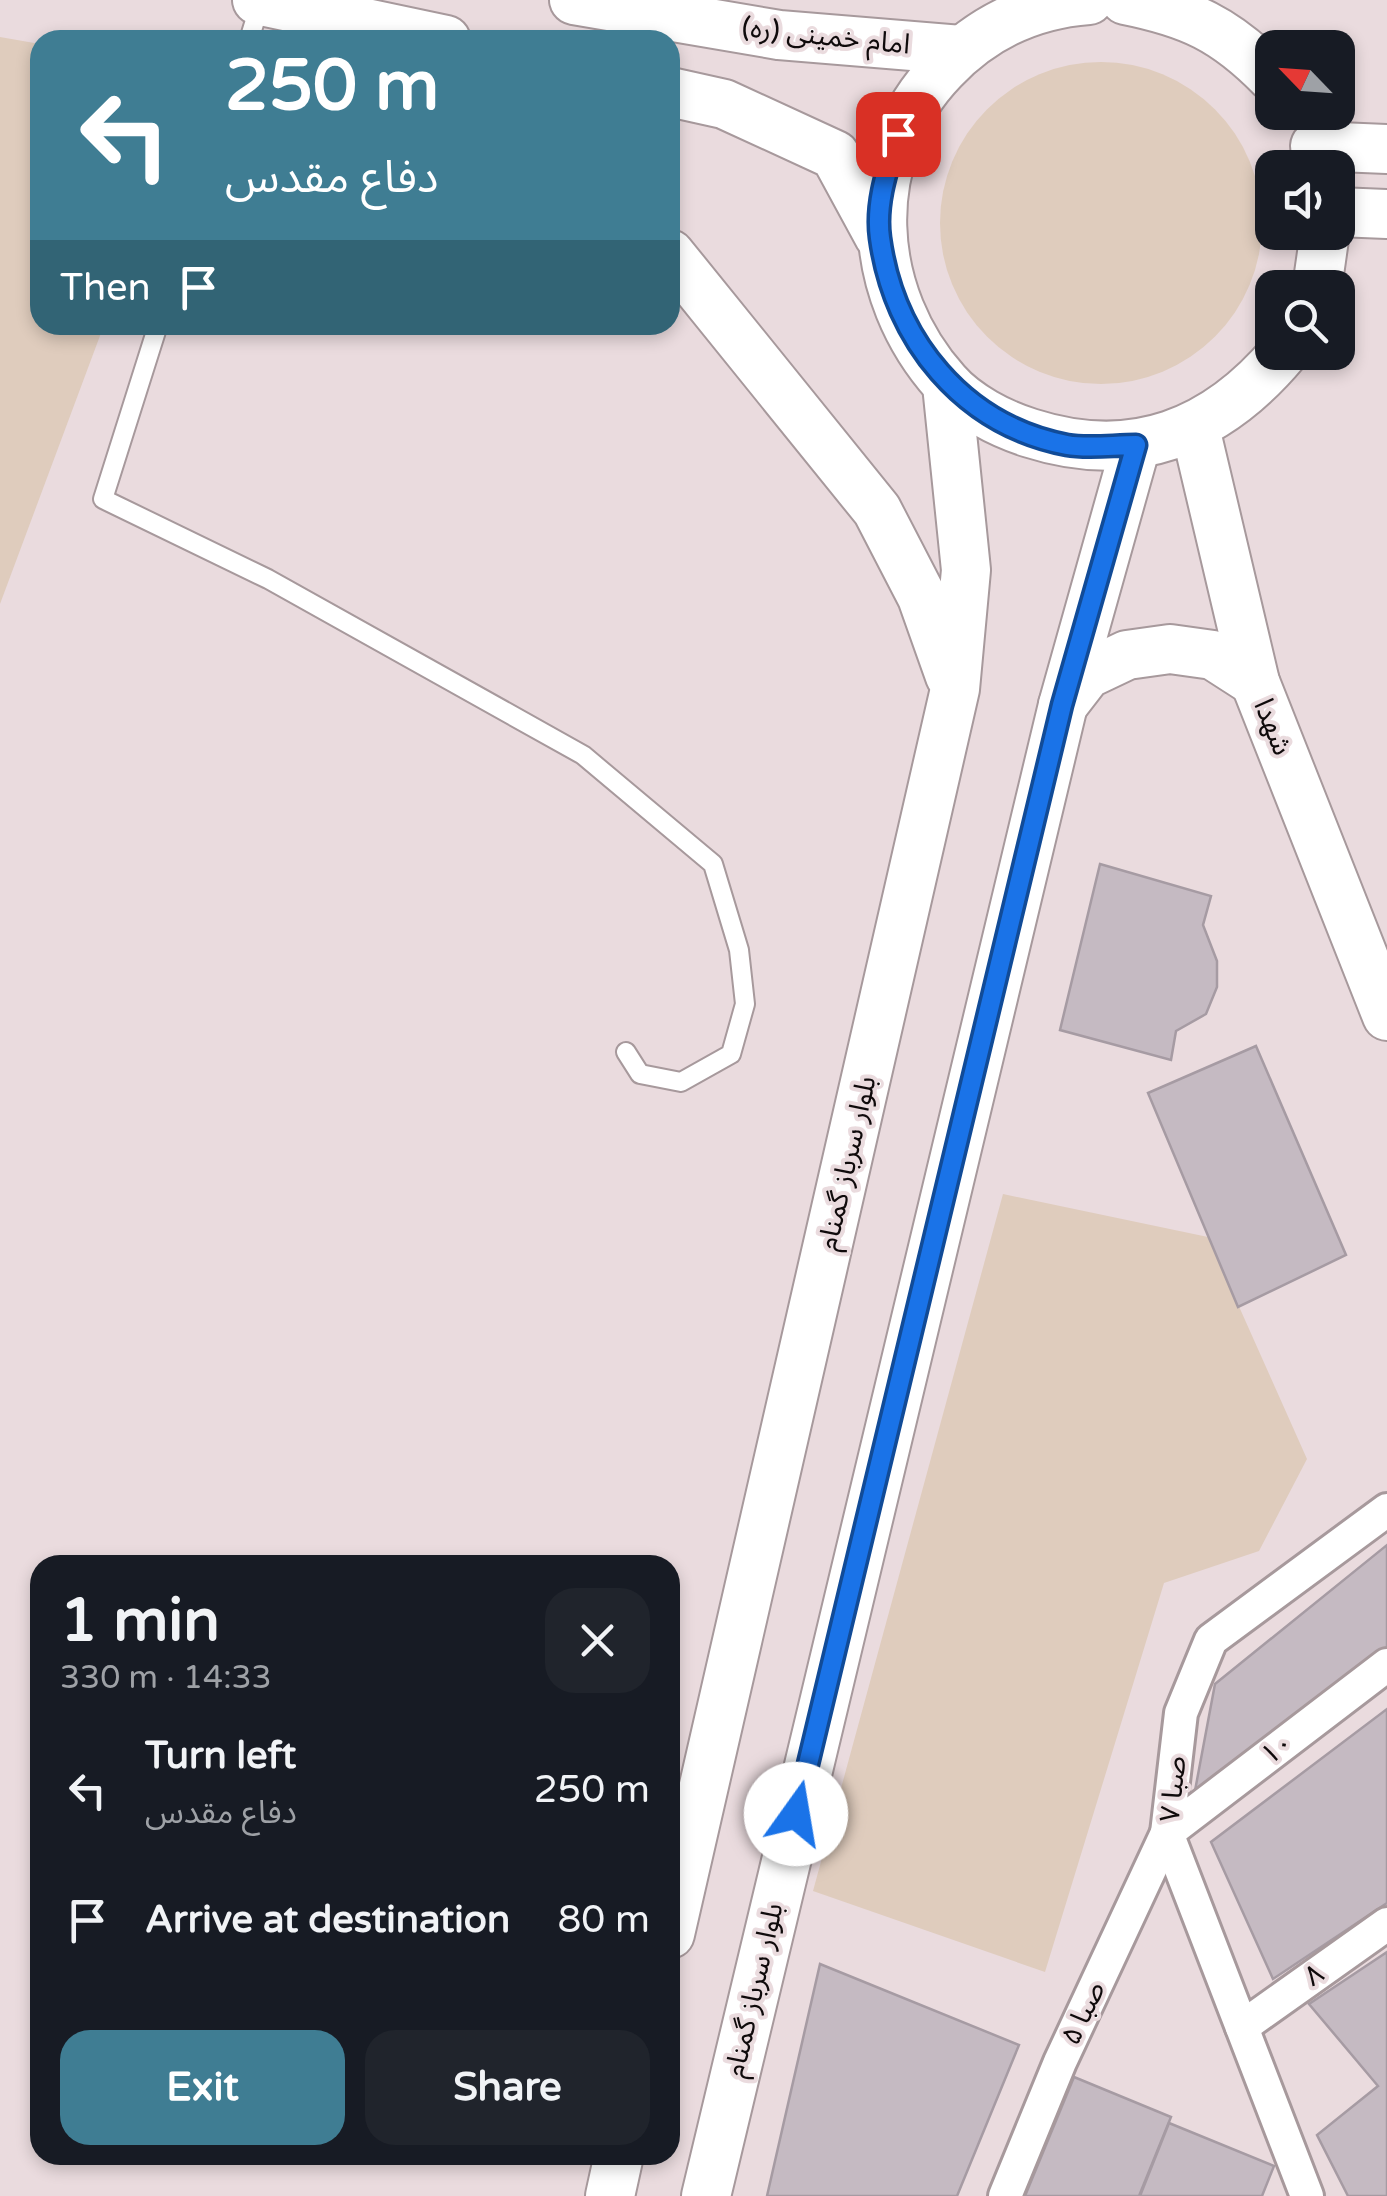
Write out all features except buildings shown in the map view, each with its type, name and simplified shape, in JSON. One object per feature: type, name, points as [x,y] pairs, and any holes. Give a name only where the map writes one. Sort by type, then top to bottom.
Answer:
[{"type":"main road","points":[[259,0],[399,30]]},
{"type":"main road","name":"امام خمینی (ره)","points":[[574,0],[779,34],[961,50]]},
{"type":"main road","points":[[880,236],[883,184],[898,134],[924,88],[1011,8],[1089,0]]},
{"type":"main road","points":[[1124,0],[1180,11],[1238,42],[1255,60]]},
{"type":"main road","points":[[680,94],[724,104],[835,155],[880,236],[900,317],[948,385],[1004,424],[1068,445],[1136,445],[1196,428],[1251,391],[1269,370]]},
{"type":"main road","points":[[1310,142],[1387,149]]},
{"type":"main road","points":[[1355,213],[1387,214]]},
{"type":"main road","points":[[680,266],[877,510],[922,597],[955,689]]},
{"type":"main road","name":"بلوار سرباز گمنام","points":[[680,1890],[955,689],[966,570],[948,385]]},
{"type":"main road","name":"شهدا","points":[[1196,428],[1255,682],[1387,1016]]},
{"type":"main road","name":"بلوار سرباز گمنام","points":[[706,2196],[1062,705],[1136,445]]},
{"type":"main road","points":[[1062,705],[1087,674],[1127,655],[1170,649],[1214,655],[1255,682]]},
{"type":"main road","points":[[610,2196],[617,2165]]},
{"type":"street","name":"صبا ۷","points":[[1307,2196],[1167,1833],[1181,1712],[1211,1640],[1387,1510]]},
{"type":"street","name":"۱۰","points":[[1167,1833],[1387,1664]]},
{"type":"street","name":"صبا ۵","points":[[1005,2196],[1060,2062],[1167,1833]]},
{"type":"street","name":"۸","points":[[1242,2026],[1387,1924]]},
{"type":"lane","points":[[252,30],[259,0]]},
{"type":"lane","points":[[155,335],[103,499],[268,578],[583,755],[713,864],[739,950],[745,1004],[731,1054],[681,1082],[640,1074],[626,1052]]},
{"type":"shaded area","points":[[0,37],[30,42],[30,335],[100,335],[0,604]]},
{"type":"shaded area","points":[[1101,62],[1163,74],[1215,109],[1250,161],[1255,176],[1255,250],[1260,250],[1250,285],[1215,337],[1163,372],[1101,384],[1039,372],[987,337],[952,285],[940,223],[952,161],[987,109],[1039,74]]},
{"type":"shaded area","points":[[1003,1194],[1208,1237],[1307,1459],[1259,1551],[1164,1583],[1045,1972],[813,1891]]},
{"type":"route","points":[[796,1814],[1062,705],[1136,445],[1068,445],[1004,424],[948,385],[900,317],[880,236],[883,184],[898,134]]}]
